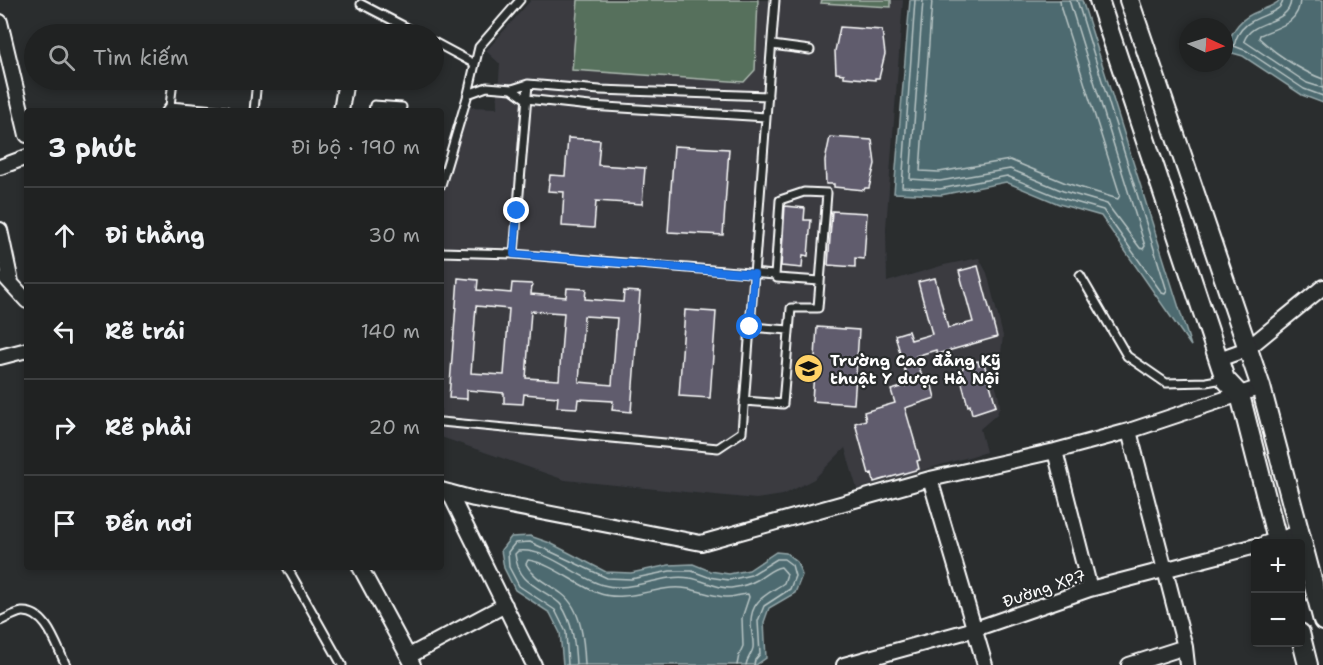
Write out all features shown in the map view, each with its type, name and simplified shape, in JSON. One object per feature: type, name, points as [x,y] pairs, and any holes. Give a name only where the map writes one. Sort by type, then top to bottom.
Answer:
[{"type":"street","points":[[1099,0],[1225,379],[1240,395],[1272,539]]},
{"type":"street","points":[[1129,0],[1261,387],[1299,533],[1318,584],[1323,621]]},
{"type":"street","points":[[0,23],[24,123]]},
{"type":"street","points":[[341,108],[344,90]]},
{"type":"street","points":[[0,167],[24,159]]},
{"type":"street","points":[[0,230],[11,282]]},
{"type":"street","points":[[0,272],[24,297]]},
{"type":"street","points":[[1219,359],[1246,348],[1323,287]]},
{"type":"street","points":[[0,357],[24,351]]},
{"type":"street","points":[[445,491],[497,504],[701,543],[930,478],[1055,452],[1130,431],[1261,387]]},
{"type":"street","points":[[1130,431],[1166,569],[1185,647],[1187,665]]},
{"type":"street","points":[[1055,452],[1090,589]]},
{"type":"street","points":[[930,478],[985,665]]},
{"type":"street","points":[[445,491],[534,665]]},
{"type":"street","points":[[1282,539],[1299,533]]},
{"type":"street","name":"Đường XP.7","points":[[844,665],[975,629],[1090,589],[1251,547]]},
{"type":"street","points":[[362,570],[411,661],[505,605]]},
{"type":"street","points":[[1130,665],[1185,647]]},
{"type":"street","points":[[1304,647],[1308,665]]},
{"type":"lane","points":[[444,175],[479,47],[520,0]]},
{"type":"lane","points":[[444,422],[718,448],[742,432],[775,0]]},
{"type":"lane","points":[[361,4],[400,24]]},
{"type":"lane","points":[[772,45],[810,50]]},
{"type":"lane","points":[[444,47],[475,64]]},
{"type":"lane","points":[[468,94],[487,87],[512,89],[528,84],[600,90],[768,96]]},
{"type":"lane","points":[[514,254],[528,84]]},
{"type":"lane","points":[[512,89],[526,99],[590,106],[766,117]]},
{"type":"lane","points":[[168,108],[171,90]]},
{"type":"lane","points":[[254,108],[256,90]]},
{"type":"lane","points":[[374,108],[374,105],[402,107]]},
{"type":"lane","points":[[744,401],[783,404],[791,308],[818,308],[827,193],[804,192],[780,200],[775,275]]},
{"type":"lane","points":[[444,252],[514,254],[775,275],[777,278],[820,281]]},
{"type":"lane","points":[[1080,275],[1127,356],[1166,383],[1209,382],[1225,379]]},
{"type":"lane","points":[[750,327],[789,330]]},
{"type":"lane","points":[[289,570],[342,665]]},
{"type":"lane","points":[[0,621],[22,612],[37,616],[44,621],[66,665]]},
{"type":"shaded area","points":[[531,0],[903,0],[886,228],[887,282],[944,265],[979,258],[987,273],[1003,336],[1001,353],[987,359],[1000,406],[997,414],[980,429],[986,452],[857,489],[845,448],[814,479],[783,495],[756,499],[565,480],[444,438],[444,189],[470,107],[497,108],[500,64],[486,51]]},
{"type":"green space","points":[[578,0],[758,0],[755,70],[744,82],[572,70]]},
{"type":"green space","points":[[822,0],[891,0],[891,7],[821,3]]},
{"type":"water","points":[[910,0],[1082,0],[1191,346],[1101,216],[1059,204],[1006,182],[941,195],[894,193]]},
{"type":"water","points":[[1280,0],[1323,0],[1323,103],[1302,95],[1243,56],[1233,53],[1233,32],[1241,21]]},
{"type":"water","points":[[530,536],[550,543],[606,572],[631,573],[669,565],[693,564],[710,571],[729,574],[749,570],[776,552],[786,553],[797,562],[802,575],[795,593],[769,608],[764,622],[766,658],[756,665],[563,665],[560,633],[550,613],[515,590],[504,568],[501,550],[511,537]]},
{"type":"building","points":[[840,27],[882,30],[885,54],[879,78],[875,80],[844,77],[844,74],[836,73],[835,51]]},
{"type":"building","points":[[830,137],[872,140],[875,164],[869,188],[864,190],[826,184],[825,161]]},
{"type":"building","points":[[568,138],[600,140],[598,165],[645,168],[642,204],[596,201],[594,228],[562,226],[564,192],[548,191],[550,175],[565,176]]},
{"type":"building","points":[[674,146],[729,149],[723,235],[668,232]]},
{"type":"building","points":[[785,206],[805,208],[804,220],[811,220],[808,256],[803,255],[802,268],[781,266]]},
{"type":"building","points":[[832,211],[867,213],[864,259],[855,258],[855,267],[828,265]]},
{"type":"building","points":[[978,266],[997,337],[937,354],[936,350],[916,356],[923,380],[930,378],[935,398],[905,408],[920,460],[917,461],[919,469],[874,482],[872,473],[869,474],[855,423],[866,420],[864,412],[895,403],[891,390],[909,385],[895,335],[908,331],[911,340],[932,334],[918,282],[935,278],[948,328],[973,322],[959,271]]},
{"type":"building","points":[[458,278],[478,280],[477,290],[511,293],[512,283],[532,284],[531,294],[566,297],[567,288],[586,289],[585,299],[623,302],[624,291],[640,292],[631,412],[612,410],[613,401],[578,399],[577,408],[557,407],[558,397],[524,394],[523,404],[504,403],[504,393],[467,390],[467,399],[449,398]],"holes":[[[476,306],[509,309],[504,375],[471,373]],[[531,311],[564,313],[559,380],[526,378]],[[584,316],[617,318],[612,385],[579,382]]]},
{"type":"building","points":[[685,310],[716,312],[710,398],[679,396]]},
{"type":"building","points":[[817,327],[859,330],[854,404],[812,401]]},
{"type":"building","points":[[978,361],[979,365],[984,363],[996,406],[972,414],[959,372],[963,365]]},
{"type":"place","name":"Trường Cao đẳng Kỹ thuật Y dược Hà Nội","points":[[809,369]]},
{"type":"route","points":[[517,211],[514,254],[754,274],[750,327]]}]
